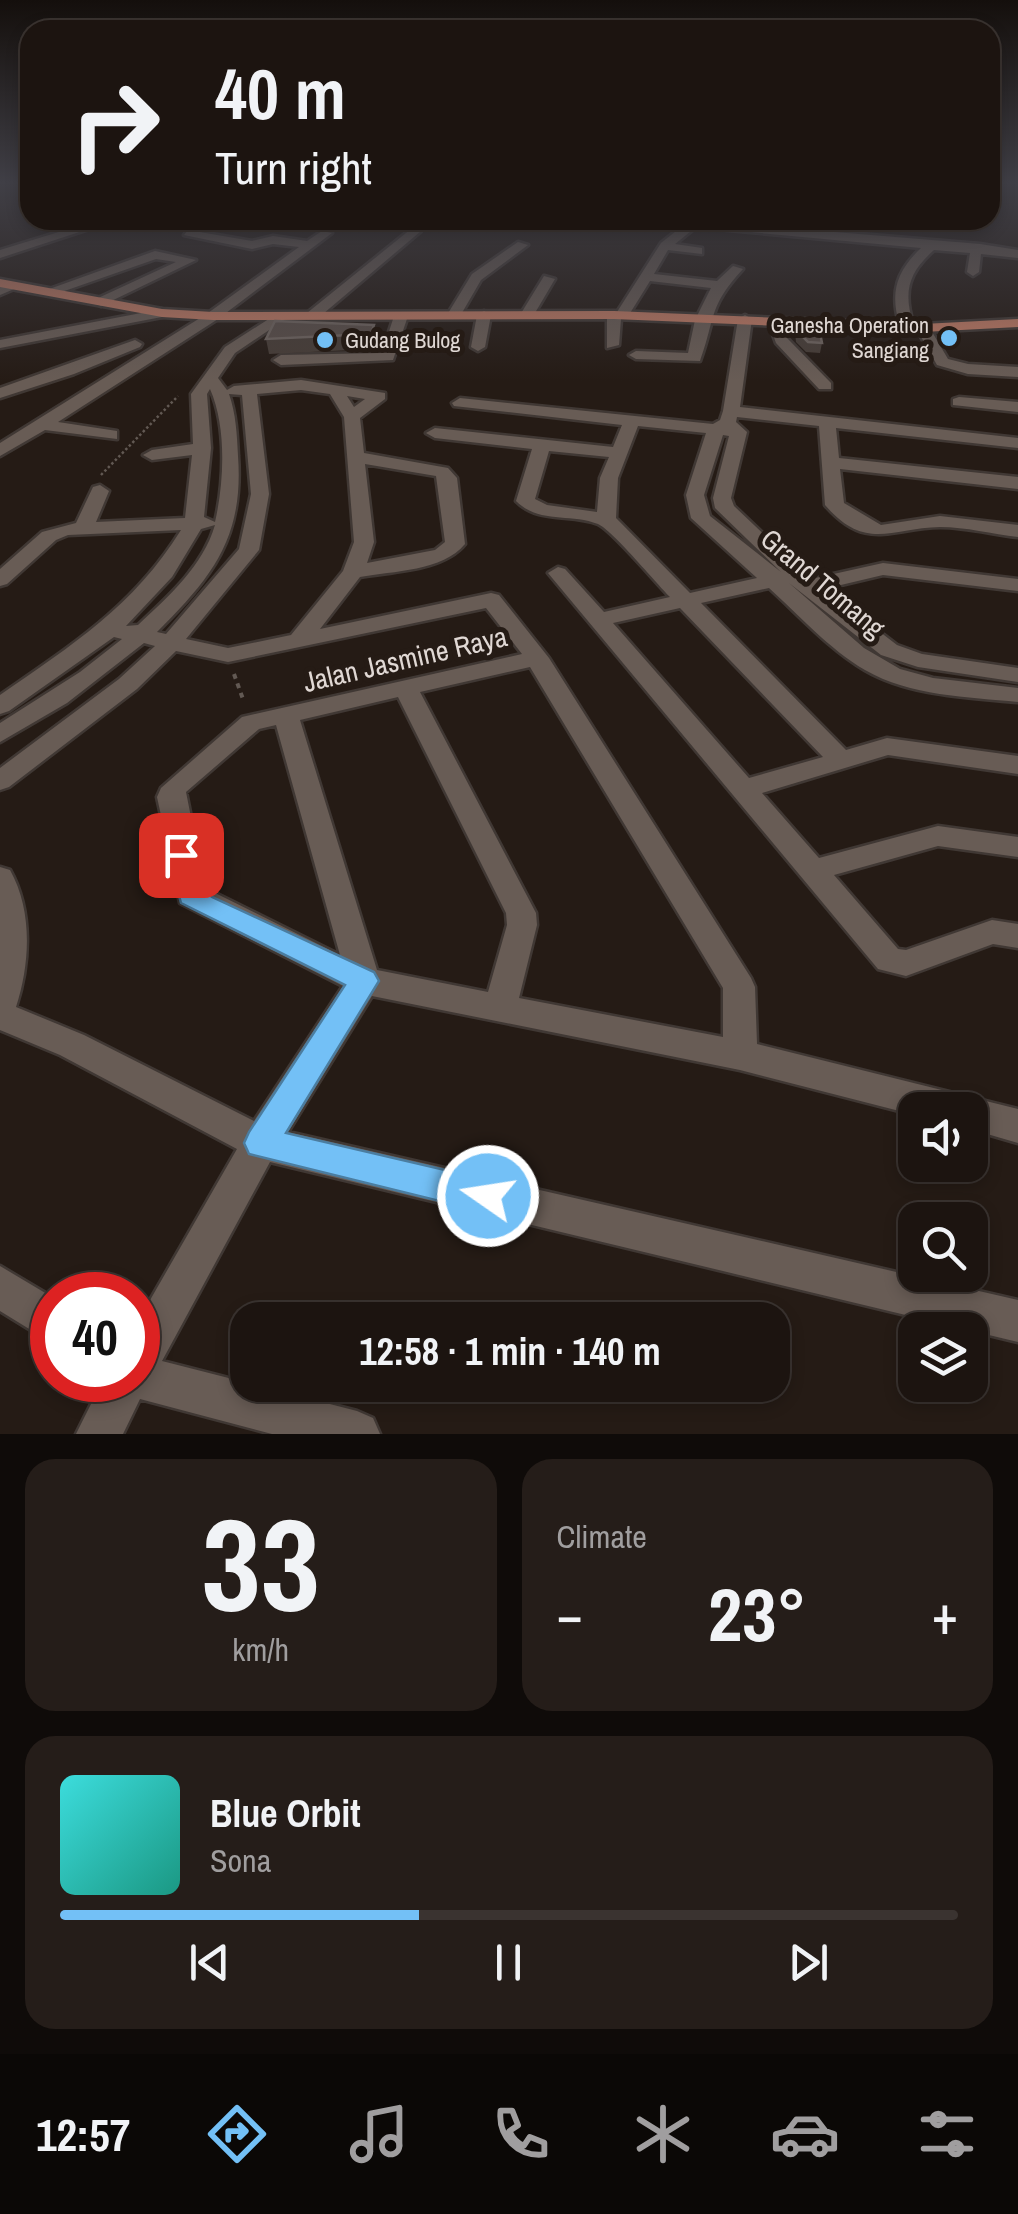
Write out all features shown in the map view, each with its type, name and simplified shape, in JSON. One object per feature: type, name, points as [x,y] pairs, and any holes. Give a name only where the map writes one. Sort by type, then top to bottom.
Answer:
[{"type":"main road","points":[[5,287],[162,313],[312,316],[400,324],[454,315],[618,315],[923,328],[1018,320]]},
{"type":"main road","points":[[824,324],[1018,320]]},
{"type":"street","points":[[0,451],[214,316],[304,248]]},
{"type":"street","points":[[312,316],[394,248]]},
{"type":"street","points":[[454,315],[467,288],[480,274],[510,258],[519,248]]},
{"type":"street","points":[[612,345],[618,315],[664,248]]},
{"type":"street","points":[[681,248],[698,250]]},
{"type":"street","points":[[906,324],[897,295],[901,276],[934,248]]},
{"type":"street","points":[[976,248],[1018,254]]},
{"type":"street","points":[[972,272],[972,257],[980,248]]},
{"type":"street","points":[[48,292],[155,255],[190,260],[101,302]]},
{"type":"street","points":[[636,355],[696,358],[700,318],[718,285],[737,269]]},
{"type":"street","points":[[647,277],[718,285]]},
{"type":"street","points":[[527,315],[549,279]]},
{"type":"street","points":[[0,344],[162,313]]},
{"type":"street","points":[[478,348],[484,315]]},
{"type":"street","points":[[0,706],[110,630],[165,573],[194,524],[204,388],[230,350],[284,316]]},
{"type":"street","name":"Grand Tomang","points":[[745,320],[728,424],[722,498],[725,508],[801,581],[900,655],[1018,675]]},
{"type":"street","points":[[772,321],[782,340],[825,386]]},
{"type":"street","points":[[281,360],[382,359],[392,355],[400,324],[296,331]]},
{"type":"street","points":[[923,328],[942,362],[968,370],[1018,372]]},
{"type":"street","points":[[0,393],[135,344]]},
{"type":"street","points":[[204,388],[301,386],[379,396],[352,418]]},
{"type":"street","points":[[0,734],[49,705],[138,635],[185,589],[216,548],[225,522],[230,462],[204,388]]},
{"type":"street","points":[[300,640],[354,572],[364,542],[352,418],[335,388]]},
{"type":"street","points":[[0,781],[116,693],[171,643],[249,550],[260,494],[249,390]]},
{"type":"street","points":[[959,402],[983,397],[1018,408]]},
{"type":"street","points":[[620,453],[430,440],[464,398],[632,421],[827,423],[1018,443]]},
{"type":"street","points":[[606,519],[609,478],[632,421]]},
{"type":"street","points":[[827,423],[835,505],[862,527],[880,533],[932,522],[1018,531]]},
{"type":"street","name":"Grand Tomang","points":[[728,424],[696,495],[696,508],[702,518],[771,581],[880,670],[916,681],[1018,696]]},
{"type":"street","points":[[0,426],[111,436]]},
{"type":"street","points":[[542,446],[525,501],[542,510],[606,519],[840,759]]},
{"type":"street","points":[[152,454],[202,448]]},
{"type":"street","points":[[354,572],[442,555],[455,544],[448,478],[442,472],[356,458]]},
{"type":"street","points":[[230,462],[258,460]]},
{"type":"street","points":[[828,462],[1018,482]]},
{"type":"street","points":[[84,527],[101,482]]},
{"type":"street","points":[[0,580],[49,536],[84,527],[225,522]]},
{"type":"street","points":[[216,548],[249,550]]},
{"type":"street","points":[[558,573],[895,964],[906,964],[992,932],[1018,936]]},
{"type":"street","points":[[598,620],[771,581],[854,576],[1018,585]]},
{"type":"street","points":[[886,577],[1018,598]]},
{"type":"street","points":[[110,630],[228,655],[486,600],[536,658],[739,987],[740,1055]]},
{"type":"street","name":"Jalan Jasmine Raya","points":[[251,723],[287,718],[536,658]]},
{"type":"street","points":[[406,689],[521,913],[522,925],[500,1007]]},
{"type":"street","points":[[160,1323],[261,1143],[364,981],[287,718]]},
{"type":"street","points":[[251,723],[174,788],[171,797],[191,895],[364,981],[740,1055],[898,1095]]},
{"type":"street","points":[[742,790],[896,746],[1018,765]]},
{"type":"street","points":[[811,871],[938,836],[1018,847]]},
{"type":"street","points":[[0,878],[13,931],[12,970],[0,1005]]},
{"type":"street","points":[[0,1016],[72,1046],[261,1143],[1018,1321]]},
{"type":"street","points":[[988,1118],[1018,1126]]},
{"type":"street","points":[[0,1286],[30,1307]]},
{"type":"street","points":[[160,1383],[357,1434]]},
{"type":"street","points":[[99,1434],[116,1402]]},
{"type":"path","points":[[101,482],[177,399],[204,388]]},
{"type":"path","points":[[228,655],[251,723]]},
{"type":"building","points":[[275,321],[374,325],[371,334],[266,339]]},
{"type":"building","points":[[796,322],[818,323],[822,343],[808,342],[798,332]]},
{"type":"place","name":"Ganesha Operation Sangiang","points":[[949,338]]},
{"type":"place","name":"Gudang Bulog","points":[[325,340]]},
{"type":"route","points":[[181,855],[186,884],[202,904],[364,981],[261,1143],[488,1196]]}]
